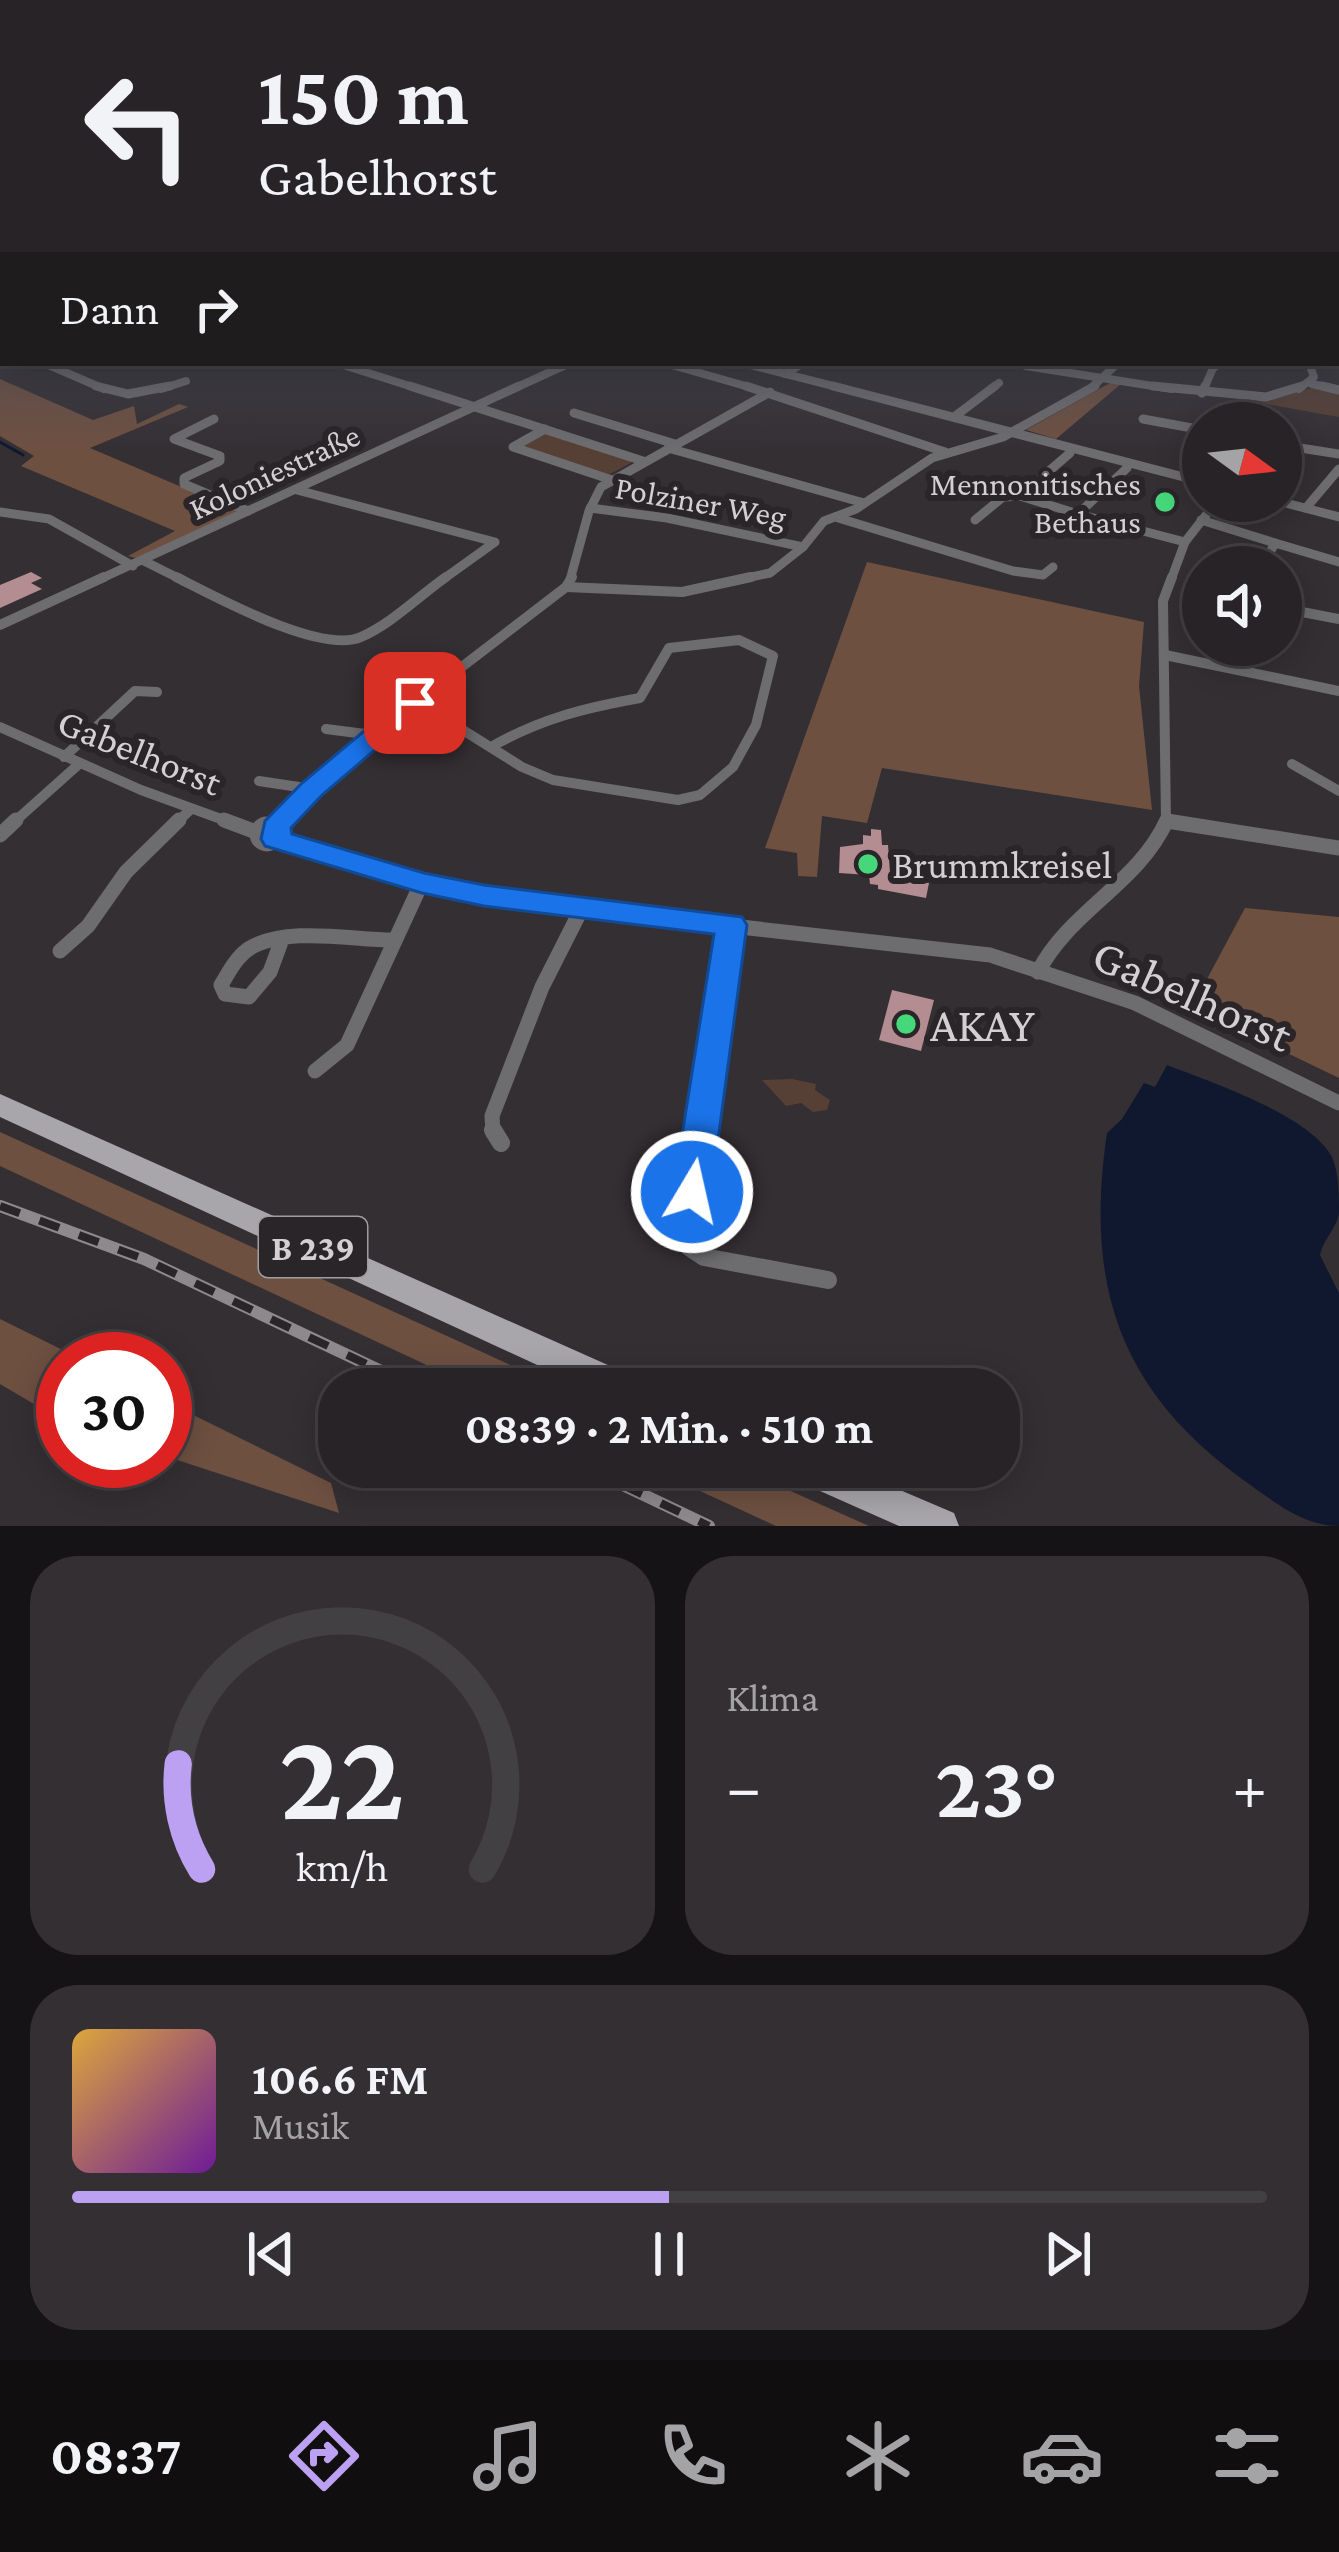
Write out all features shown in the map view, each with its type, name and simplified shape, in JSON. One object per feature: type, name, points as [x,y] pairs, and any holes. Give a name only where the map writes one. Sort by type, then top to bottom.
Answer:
[{"type":"main road","name":"B 239","points":[[0,1105],[579,1368]]},
{"type":"main road","points":[[853,1488],[941,1526]]},
{"type":"street","points":[[51,366],[122,397],[148,395],[186,381]]},
{"type":"street","points":[[357,366],[644,461]]},
{"type":"street","name":"Koloniestraße","points":[[0,625],[563,366]]},
{"type":"street","points":[[676,366],[770,392],[945,452]]},
{"type":"street","points":[[754,366],[1182,477]]},
{"type":"street","points":[[785,374],[798,366]]},
{"type":"street","points":[[1026,366],[1245,397],[1286,394],[1312,384],[1339,390]]},
{"type":"street","points":[[566,587],[647,593],[712,589],[770,573],[803,547],[817,527],[945,452],[1011,432],[1106,378],[1116,366]]},
{"type":"street","points":[[1202,393],[1217,366]]},
{"type":"street","points":[[1310,366],[1312,384]]},
{"type":"street","points":[[954,417],[999,383]]},
{"type":"street","points":[[275,833],[312,789],[373,735],[566,587],[580,562],[593,497],[612,480],[770,392]]},
{"type":"street","points":[[1245,397],[1248,402]]},
{"type":"street","points":[[574,413],[864,503]]},
{"type":"street","points":[[214,419],[174,439],[220,456],[220,461],[184,478],[184,484],[248,511]]},
{"type":"street","points":[[1144,419],[1182,426]]},
{"type":"street","points":[[545,429],[513,447],[612,480]]},
{"type":"street","points":[[1302,448],[1339,454]]},
{"type":"street","points":[[1020,496],[1070,453]]},
{"type":"street","points":[[1078,514],[1127,468]]},
{"type":"street","points":[[1306,508],[1339,469]]},
{"type":"street","points":[[0,512],[49,519],[139,564],[341,643],[359,639],[495,542],[296,489]]},
{"type":"street","points":[[975,520],[1003,497],[1020,496],[1185,542]]},
{"type":"street","points":[[1302,507],[1339,517]]},
{"type":"street","name":"Polziner Weg","points":[[590,508],[667,518],[803,547]]},
{"type":"street","points":[[834,517],[1013,571],[1043,575],[1053,566]]},
{"type":"street","points":[[1037,972],[1061,932],[1137,874],[1155,852],[1167,821],[1163,601],[1169,572],[1200,522]]},
{"type":"street","points":[[1207,522],[1339,562]]},
{"type":"street","points":[[1302,612],[1339,619]]},
{"type":"street","points":[[408,708],[458,727],[490,747],[553,780],[698,799],[717,788],[742,753],[773,656],[760,644],[746,641],[669,648],[640,698],[567,711],[490,747]]},
{"type":"street","points":[[1165,655],[1339,692]]},
{"type":"street","points":[[64,757],[135,691],[158,692]]},
{"type":"street","name":"Gabelhorst","points":[[0,727],[190,810],[256,832],[259,842],[275,833],[422,883],[581,910],[961,953],[1012,964],[1135,1003],[1339,1103]]},
{"type":"street","points":[[326,728],[373,735]]},
{"type":"street","points":[[0,835],[79,764]]},
{"type":"street","points":[[1292,764],[1339,791]]},
{"type":"street","points":[[259,781],[312,789]]},
{"type":"street","points":[[60,951],[88,926],[127,872],[190,810]]},
{"type":"street","points":[[1167,821],[1339,848]]},
{"type":"street","points":[[315,1071],[347,1045],[422,883]]},
{"type":"street","points":[[501,1144],[493,1136],[492,1116],[542,987],[581,910]]},
{"type":"street","points":[[731,925],[686,1233],[689,1247],[704,1257],[828,1280]]},
{"type":"street","points":[[281,942],[277,961],[260,987],[249,997],[225,994],[221,985],[244,951],[259,943],[281,942],[393,940]]},
{"type":"shaded area","points":[[0,379],[93,420],[134,406],[137,424],[179,404],[188,407],[90,448],[238,511],[136,558],[128,556],[175,531],[21,466],[34,456],[0,436]]},
{"type":"shaded area","points":[[1110,383],[1122,383],[1056,439],[1026,430]]},
{"type":"shaded area","points":[[1316,387],[1339,392],[1339,417],[1302,410],[1302,402],[1255,402]]},
{"type":"shaded area","points":[[548,433],[631,463],[608,475],[522,446]]},
{"type":"shaded area","points":[[867,562],[1144,622],[1139,686],[1152,810],[882,768],[867,823],[822,816],[817,877],[798,876],[797,853],[765,848]]},
{"type":"shaded area","points":[[1245,908],[1339,917],[1339,1078],[1192,1007]]},
{"type":"shaded area","points":[[762,1080],[816,1084],[815,1090],[830,1100],[827,1110],[813,1112],[801,1103],[786,1106]]},
{"type":"shaded area","points":[[0,1132],[517,1368],[433,1368],[0,1166]]},
{"type":"shaded area","points":[[0,1319],[36,1337],[36,1405],[0,1384]]},
{"type":"shaded area","points":[[192,1414],[318,1477],[318,1488],[332,1488],[339,1513],[192,1465]]},
{"type":"shaded area","points":[[694,1488],[784,1488],[869,1526],[776,1526]]},
{"type":"water","points":[[1167,1065],[1281,1114],[1303,1127],[1332,1157],[1339,1213],[1320,1255],[1339,1293],[1339,1526],[1312,1522],[1288,1510],[1199,1444],[1165,1408],[1119,1328],[1101,1237],[1107,1133],[1122,1119],[1144,1083],[1155,1087]]},
{"type":"building","points":[[31,572],[42,578],[31,583],[42,589],[0,608],[0,585]]},
{"type":"building","name":"Brummkreisel","points":[[871,829],[881,830],[882,845],[888,845],[890,873],[910,874],[911,882],[929,883],[926,898],[878,889],[870,884],[869,875],[839,873],[840,847],[863,844],[863,835],[871,836]]},
{"type":"building","name":"AKAY","points":[[892,990],[934,1000],[921,1051],[879,1040]]},
{"type":"waterway","points":[[0,442],[23,455]]},
{"type":"railway","points":[[0,1206],[144,1259],[375,1368]]},
{"type":"railway","points":[[629,1488],[709,1526]]},
{"type":"place","name":"Mennonitisches Bethaus","points":[[1165,502]]},
{"type":"place","name":"Brummkreisel","points":[[868,864]]},
{"type":"place","name":"AKAY","points":[[906,1024]]},
{"type":"route","points":[[415,703],[312,789],[275,827],[279,831],[275,839],[422,883],[484,895],[731,925],[692,1192]]}]
